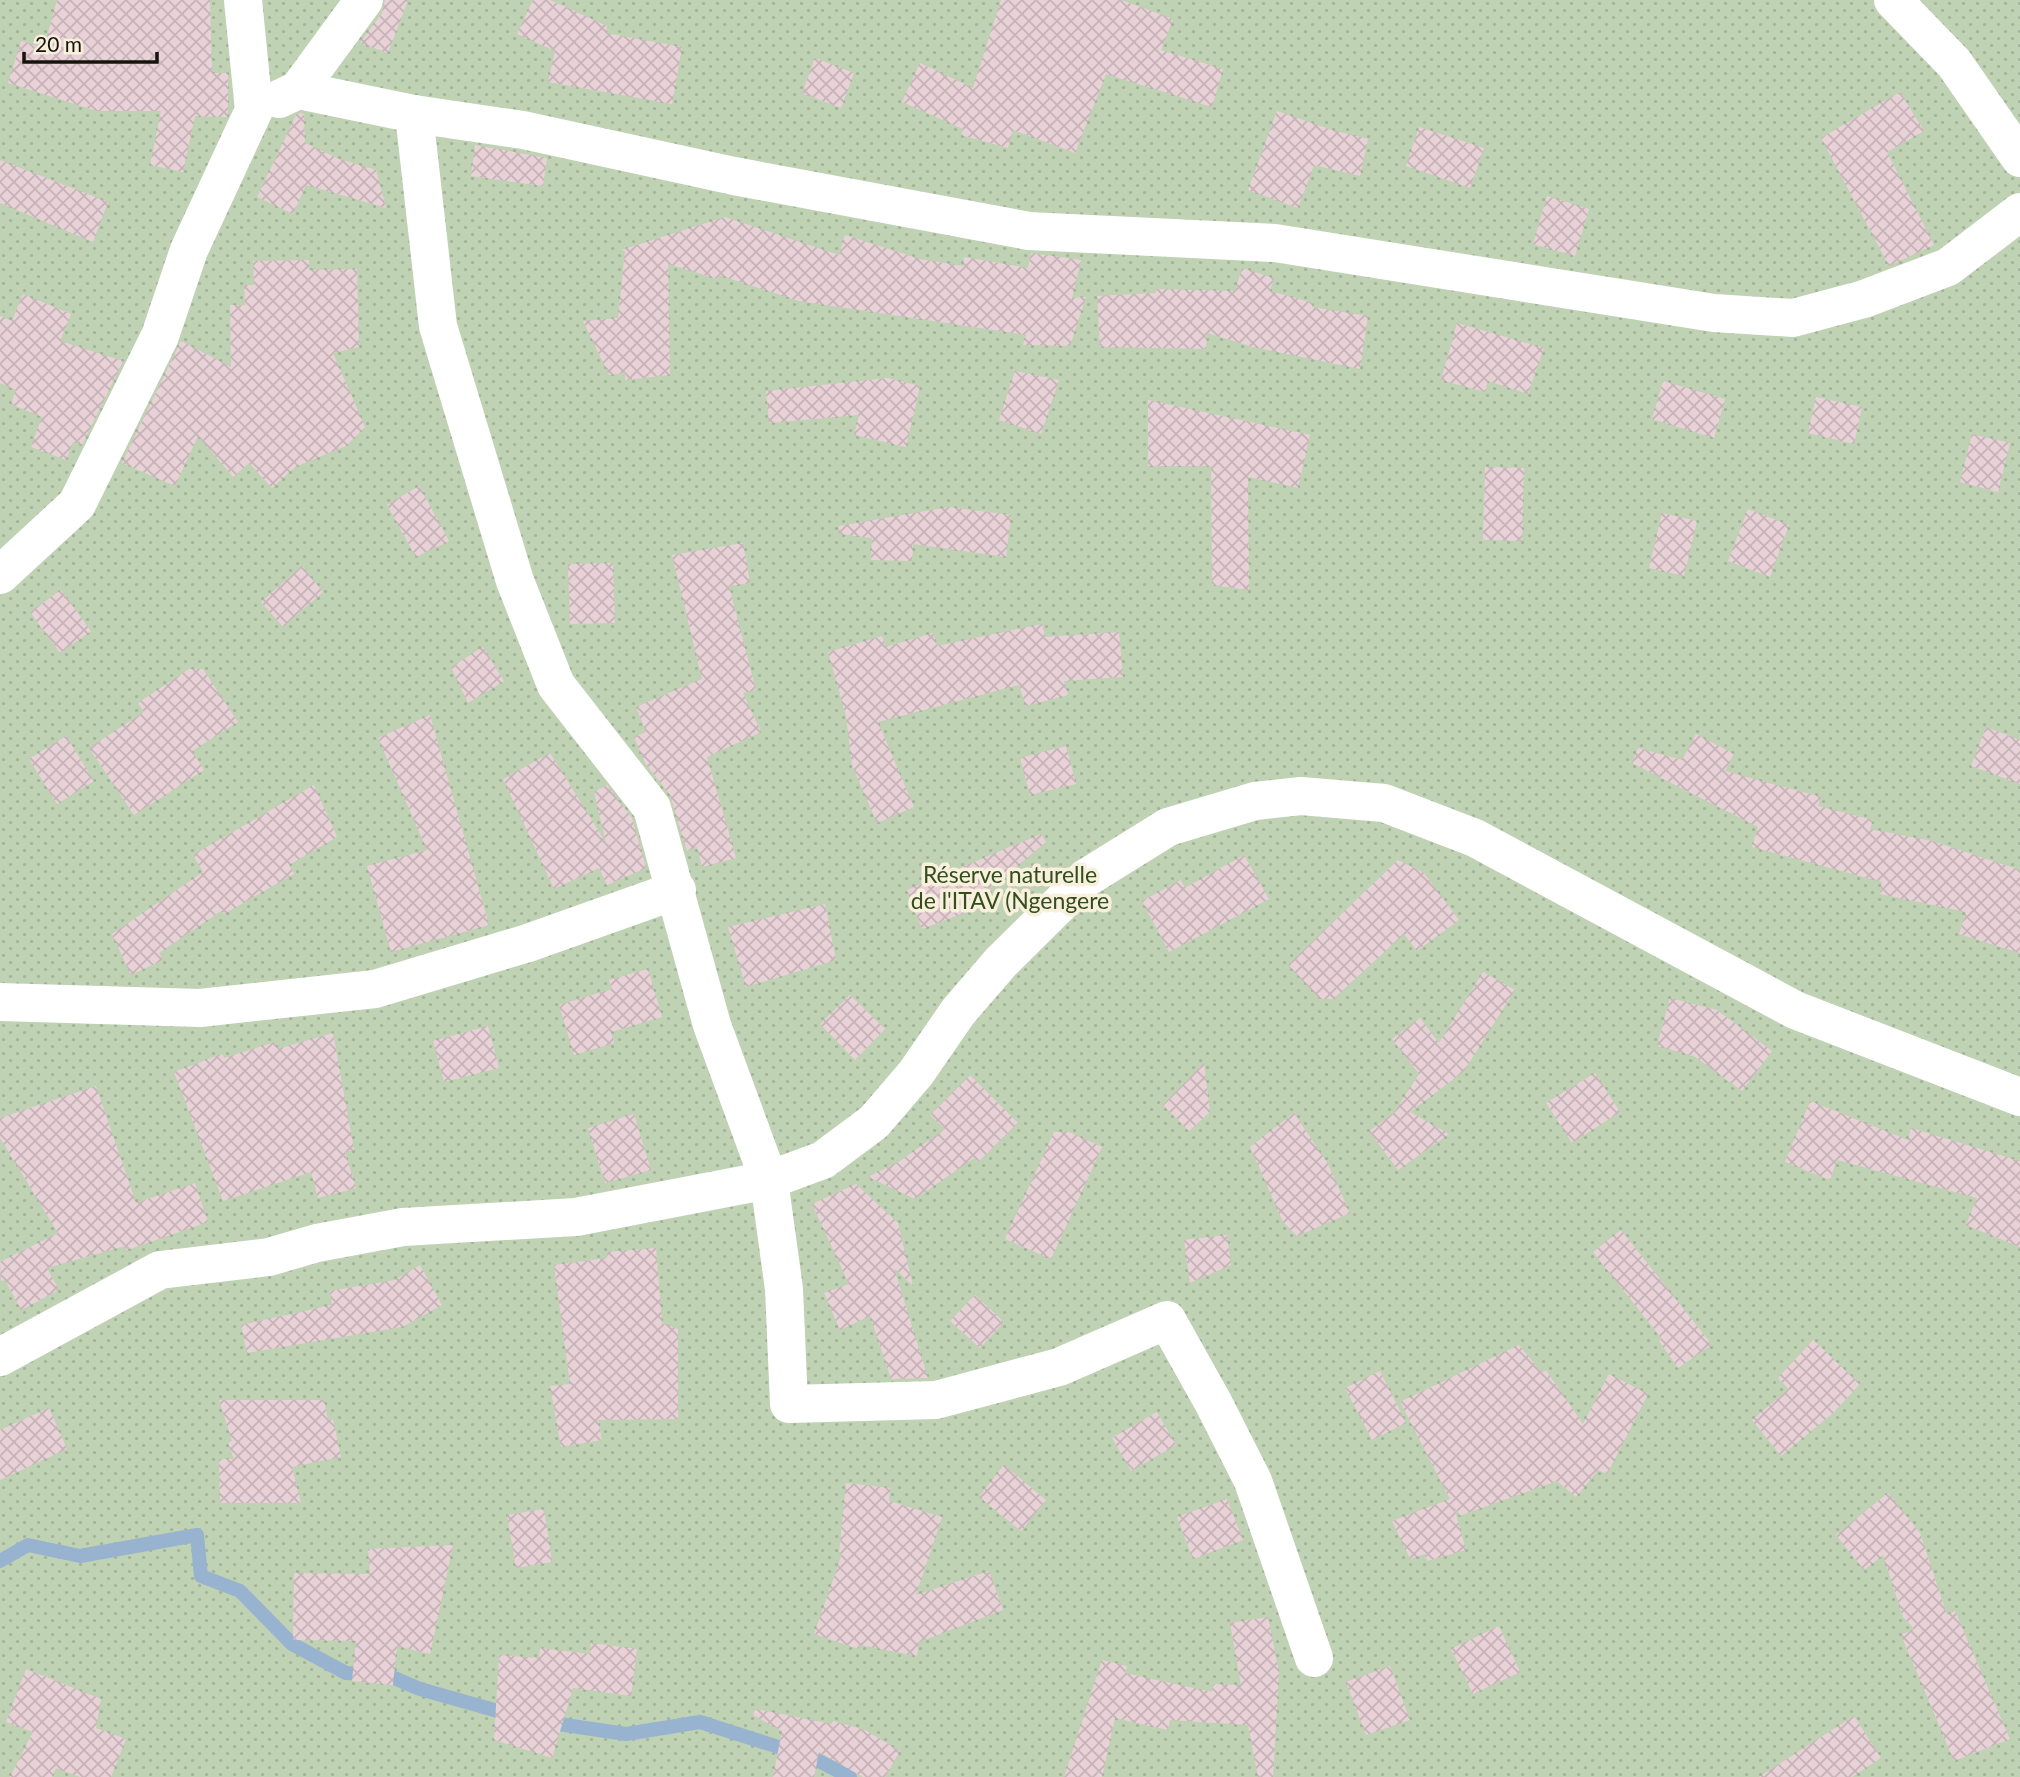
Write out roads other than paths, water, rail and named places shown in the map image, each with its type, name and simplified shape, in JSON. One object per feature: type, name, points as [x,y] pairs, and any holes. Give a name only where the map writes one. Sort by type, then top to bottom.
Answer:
[{"type":"street","points":[[0,575],[77,504],[160,336],[189,250],[254,110],[243,0]]},
{"type":"street","points":[[254,110],[298,90],[364,0]]},
{"type":"street","points":[[1894,0],[1954,63],[2020,158]]},
{"type":"street","points":[[298,90],[414,114],[523,130],[734,176],[1029,231],[1275,243],[1727,314],[1793,318],[1864,299],[1948,267],[2020,212]]},
{"type":"street","points":[[414,114],[438,326],[515,580],[556,685],[652,808],[677,890],[712,1025],[769,1180],[784,1289],[789,1404],[936,1400],[1059,1367],[1167,1320],[1253,1481],[1314,1658]]},
{"type":"street","points":[[0,1357],[160,1270],[269,1257],[317,1243],[402,1227],[576,1217],[769,1180],[823,1160],[874,1122],[916,1073],[957,1012],[1001,962],[1086,878],[1168,827],[1255,801],[1301,796],[1384,803],[1436,820],[1475,838],[1795,1010],[2020,1097]]},
{"type":"street","points":[[0,1002],[200,1008],[375,989],[528,943],[677,890]]},
{"type":"waterway","points":[[0,1561],[28,1545],[80,1556],[197,1535],[201,1576],[240,1591],[292,1644],[346,1673],[387,1675],[420,1689],[512,1715]]},
{"type":"waterway","points":[[545,1722],[626,1734],[700,1722],[813,1758],[850,1777]]},
{"type":"park label","name":"Réserve naturelle de l'ITAV (Ngengere","points":[[1010,888]]}]
